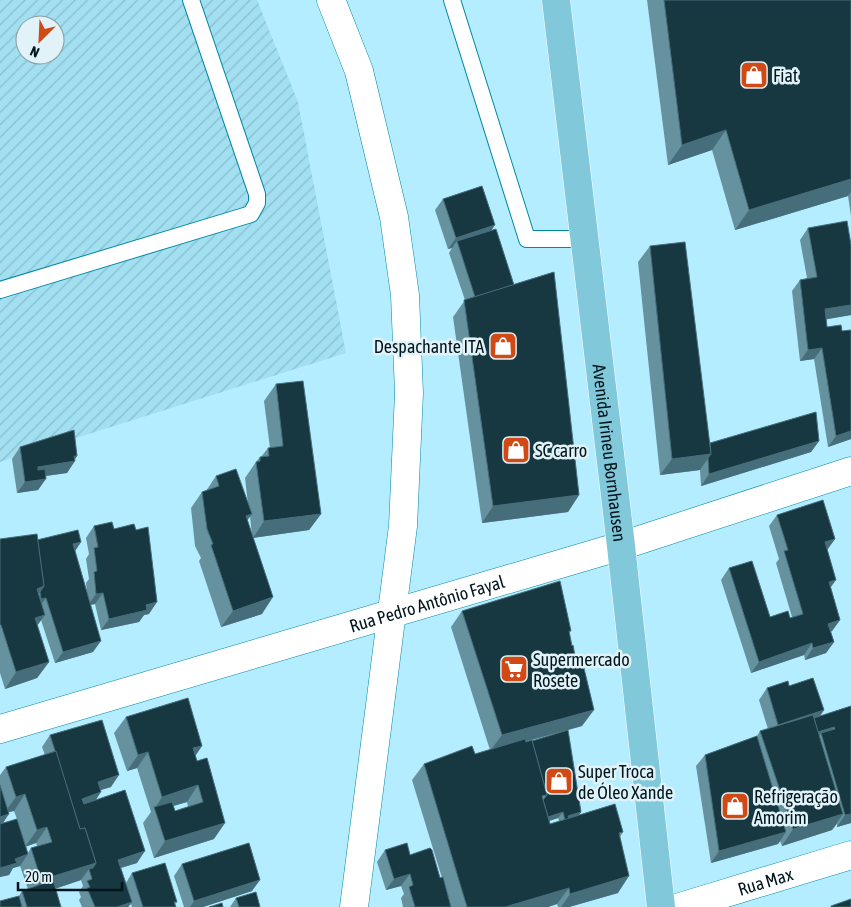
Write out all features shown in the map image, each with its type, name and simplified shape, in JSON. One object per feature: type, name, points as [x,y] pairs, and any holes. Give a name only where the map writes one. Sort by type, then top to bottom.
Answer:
[{"type":"main road","name":"Avenida Irineu Bornhausen","points":[[556,0],[621,546],[661,907]]},
{"type":"street","points":[[331,0],[359,71],[394,217],[405,295],[409,393],[403,526],[394,613],[374,740],[354,907]]},
{"type":"street","name":"Rua Pedro Antônio Fayal","points":[[0,729],[621,546],[851,471]]},
{"type":"street","name":"Rua Max","points":[[680,907],[851,856]]},
{"type":"lane","points":[[0,290],[251,214],[257,203],[257,194],[191,0]]},
{"type":"lane","points":[[452,0],[527,238],[584,239]]},
{"type":"shaded area","points":[[0,0],[257,0],[298,102],[346,353],[0,462]]},
{"type":"building","name":"Fiat","points":[[664,0],[851,0],[851,179],[749,210],[726,130],[682,145]]},
{"type":"building","points":[[482,186],[495,225],[456,238],[443,199]]},
{"type":"building","points":[[847,221],[851,245],[851,305],[825,309],[827,327],[841,325],[842,331],[851,330],[851,431],[836,436],[822,348],[808,350],[800,280],[817,277],[808,228]]},
{"type":"building","points":[[496,229],[514,285],[475,297],[457,241]]},
{"type":"building","points":[[685,242],[711,454],[672,459],[650,246]]},
{"type":"building","points":[[554,272],[579,495],[493,506],[464,300]]},
{"type":"building","points":[[303,381],[321,514],[264,521],[256,462],[260,461],[260,457],[269,456],[268,448],[283,446],[276,384]]},
{"type":"building","points":[[816,412],[819,441],[709,474],[708,458],[711,454],[710,443]]},
{"type":"building","points":[[74,430],[77,456],[74,456],[75,461],[38,467],[38,470],[45,469],[46,479],[25,482],[20,447]]},
{"type":"building","points":[[236,469],[252,514],[246,516],[273,597],[233,611],[211,545],[213,544],[207,529],[202,492],[219,486],[216,476]]},
{"type":"building","points":[[823,500],[835,539],[825,542],[836,580],[829,582],[840,620],[828,624],[834,642],[813,648],[812,643],[759,662],[729,568],[752,561],[770,617],[788,611],[790,618],[803,614],[784,551],[788,550],[777,515]]},
{"type":"building","points":[[112,522],[114,529],[134,524],[136,530],[148,527],[157,602],[146,605],[147,610],[109,619],[103,593],[96,594],[94,572],[97,571],[94,548],[98,547],[94,526]]},
{"type":"building","points":[[78,530],[81,542],[73,544],[101,641],[63,652],[46,598],[41,599],[40,592],[44,586],[37,540]]},
{"type":"building","points":[[37,534],[44,586],[37,589],[45,615],[35,618],[49,662],[16,672],[0,625],[0,539]]},
{"type":"building","name":"Supermercado Rosete","points":[[560,581],[571,631],[569,631],[572,646],[576,661],[582,660],[594,710],[502,735],[462,611]]},
{"type":"building","points":[[813,678],[824,710],[778,725],[767,688],[788,681],[789,686]]},
{"type":"building","points":[[188,698],[202,746],[193,748],[197,761],[207,758],[225,823],[165,841],[154,807],[172,802],[175,811],[203,802],[198,785],[162,797],[148,752],[138,755],[126,717]]},
{"type":"building","points":[[851,706],[851,814],[845,815],[821,733],[835,729],[834,727],[818,732],[814,718]]},
{"type":"building","points":[[813,715],[843,814],[793,829],[760,731]]},
{"type":"building","points":[[102,720],[119,775],[98,782],[101,792],[82,799],[84,804],[125,790],[145,851],[118,860],[132,902],[117,907],[95,907],[87,888],[90,887],[87,881],[92,879],[89,869],[93,868],[96,863],[85,828],[80,829],[50,735]]},
{"type":"building","points":[[568,730],[581,812],[568,816],[569,819],[565,820],[563,812],[548,817],[543,800],[547,795],[532,741]]},
{"type":"building","name":"Refrigeração Amorim","points":[[757,736],[786,832],[719,851],[705,755]]},
{"type":"building","points":[[525,739],[526,742],[532,740],[547,795],[542,796],[550,824],[615,804],[623,832],[619,833],[629,876],[570,894],[569,888],[505,907],[467,907],[424,764],[472,746],[475,754]]},
{"type":"building","points":[[56,751],[80,829],[85,828],[96,863],[41,880],[31,848],[52,842],[47,827],[37,830],[25,794],[16,797],[6,767]]},
{"type":"building","points":[[0,785],[9,814],[0,817]]},
{"type":"building","points":[[17,819],[28,854],[15,859],[17,863],[0,868],[0,824]]},
{"type":"building","points":[[249,843],[260,880],[194,901],[182,864]]},
{"type":"building","points":[[407,843],[410,855],[430,848],[432,850],[440,878],[443,877],[451,907],[415,907],[409,887],[413,885],[410,874],[394,879],[385,850]]},
{"type":"building","points":[[165,863],[177,902],[174,902],[176,907],[143,907],[132,873]]},
{"type":"building","points":[[53,880],[61,907],[27,907],[22,891]]},
{"type":"building","points":[[256,892],[260,907],[239,907],[236,898]]},
{"type":"building","points":[[19,896],[22,907],[0,907],[0,901]]},
{"type":"building","points":[[851,899],[851,907],[831,907],[831,906]]},
{"type":"building","points":[[222,903],[223,907],[209,907]]},
{"type":"place","name":"Fiat","points":[[754,75]]},
{"type":"place","name":"Despachante ITA","points":[[503,346]]},
{"type":"place","name":"SC carro","points":[[516,450]]},
{"type":"place","name":"Supermercado Rosete","points":[[514,669]]},
{"type":"place","name":"Super Troca de Óleo Xande","points":[[559,781]]},
{"type":"place","name":"Refrigeração Amorim","points":[[735,806]]}]
